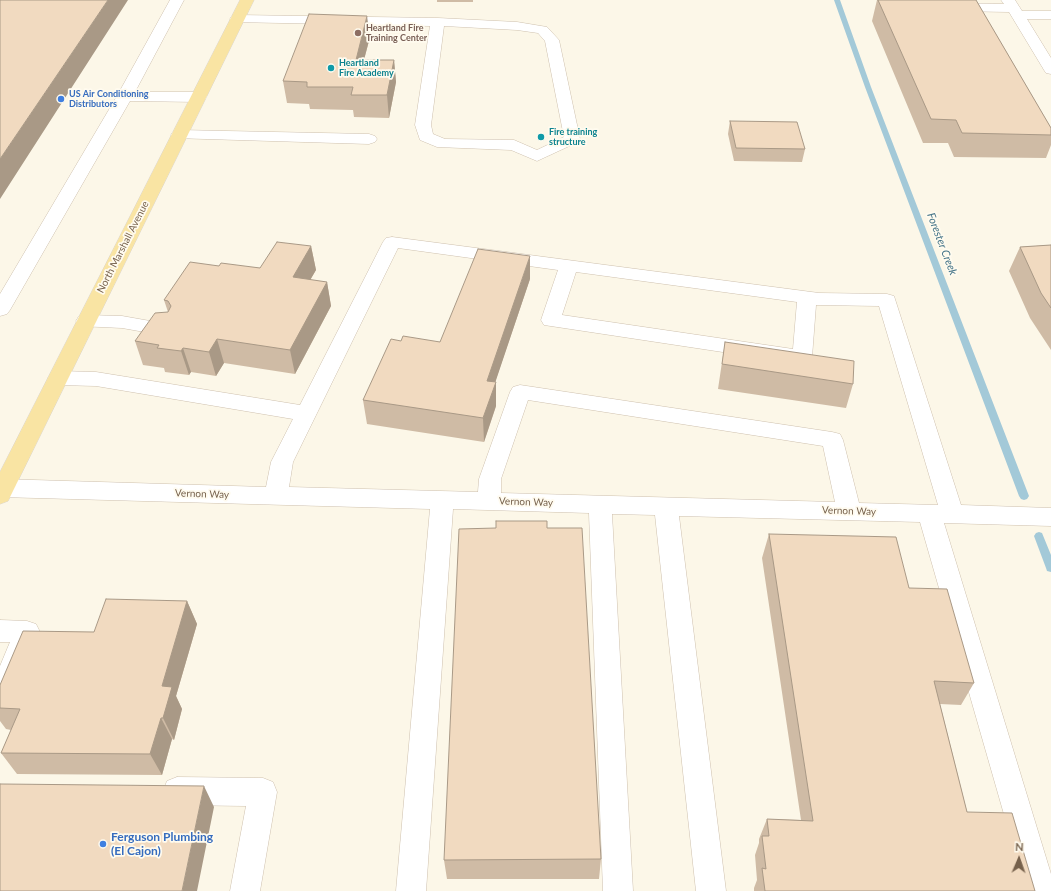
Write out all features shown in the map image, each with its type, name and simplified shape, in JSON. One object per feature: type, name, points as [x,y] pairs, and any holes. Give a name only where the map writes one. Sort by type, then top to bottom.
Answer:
[{"type":"main road","name":"North Marshall Avenue","points":[[1,491],[247,0]]},
{"type":"street","points":[[0,310],[125,96],[177,0]]},
{"type":"street","points":[[895,0],[898,6],[1013,8],[1051,15]]},
{"type":"street","points":[[1013,8],[1051,70]]},
{"type":"street","points":[[237,19],[438,22],[516,26],[542,30],[552,40],[572,138],[538,156],[514,145],[443,144],[426,137],[423,126],[438,22]]},
{"type":"street","points":[[125,96],[199,97]]},
{"type":"street","points":[[180,135],[369,139]]},
{"type":"street","points":[[276,496],[282,462],[392,242],[819,299],[887,300],[940,514],[1041,891]]},
{"type":"street","points":[[569,265],[551,320],[802,357],[807,297]]},
{"type":"street","points":[[86,321],[122,322],[167,330]]},
{"type":"street","points":[[58,378],[96,379],[306,414]]},
{"type":"street","points":[[490,502],[490,479],[520,392],[832,440],[849,511]]},
{"type":"street","name":"Vernon Way","points":[[1,491],[276,496],[1051,516]]},
{"type":"street","points":[[411,891],[442,500]]},
{"type":"street","points":[[600,504],[618,891]]},
{"type":"street","points":[[666,506],[711,891]]},
{"type":"street","points":[[0,631],[27,632],[0,698]]},
{"type":"street","points":[[151,791],[263,792],[245,891]]},
{"type":"building","points":[[0,0],[108,0],[0,159]]},
{"type":"building","points":[[878,0],[976,0],[1051,128],[1051,135],[962,133],[956,120],[931,119]]},
{"type":"building","points":[[309,14],[367,16],[356,60],[394,60],[387,95],[351,95],[353,87],[307,87],[307,82],[283,81]]},
{"type":"building","points":[[730,121],[797,122],[805,149],[736,148]]},
{"type":"building","points":[[277,242],[311,246],[293,277],[327,282],[290,350],[217,339],[209,352],[183,348],[181,351],[157,348],[159,345],[135,341],[155,313],[168,312],[171,306],[168,301],[164,300],[190,262],[219,266],[221,263],[260,268]]},
{"type":"building","points":[[1051,245],[1051,308],[1041,293],[1020,247]]},
{"type":"building","points":[[478,249],[530,256],[487,381],[496,382],[483,418],[363,400],[391,339],[401,341],[403,336],[440,342]]},
{"type":"building","points":[[725,342],[854,361],[853,384],[722,364]]},
{"type":"building","points":[[496,521],[547,521],[547,528],[582,528],[601,859],[444,860],[459,529],[496,528]]},
{"type":"building","points":[[769,534],[896,537],[909,588],[947,589],[974,683],[934,681],[967,812],[1012,813],[1035,891],[765,891],[762,868],[766,869],[762,836],[769,836],[767,819],[813,821]]},
{"type":"building","points":[[106,599],[187,601],[162,686],[172,687],[150,754],[1,753],[20,709],[0,708],[0,685],[23,631],[94,632]]},
{"type":"building","name":"Ferguson Plumbing (El Cajon)","points":[[0,784],[204,786],[182,891],[0,891]]},
{"type":"waterway","name":"Forester Creek","points":[[837,0],[868,87],[1024,496]]},
{"type":"waterway","name":"Forester Creek","points":[[1039,536],[1051,568]]},
{"type":"place","name":"Heartland Fire Training Center","points":[[358,33]]},
{"type":"place","name":"Heartland Fire Academy","points":[[331,68]]},
{"type":"place","name":"US Air Conditioning Distributors","points":[[61,99]]},
{"type":"place","name":"Fire training structure","points":[[541,137]]},
{"type":"place","name":"Ferguson Plumbing (El Cajon)","points":[[103,844]]}]
